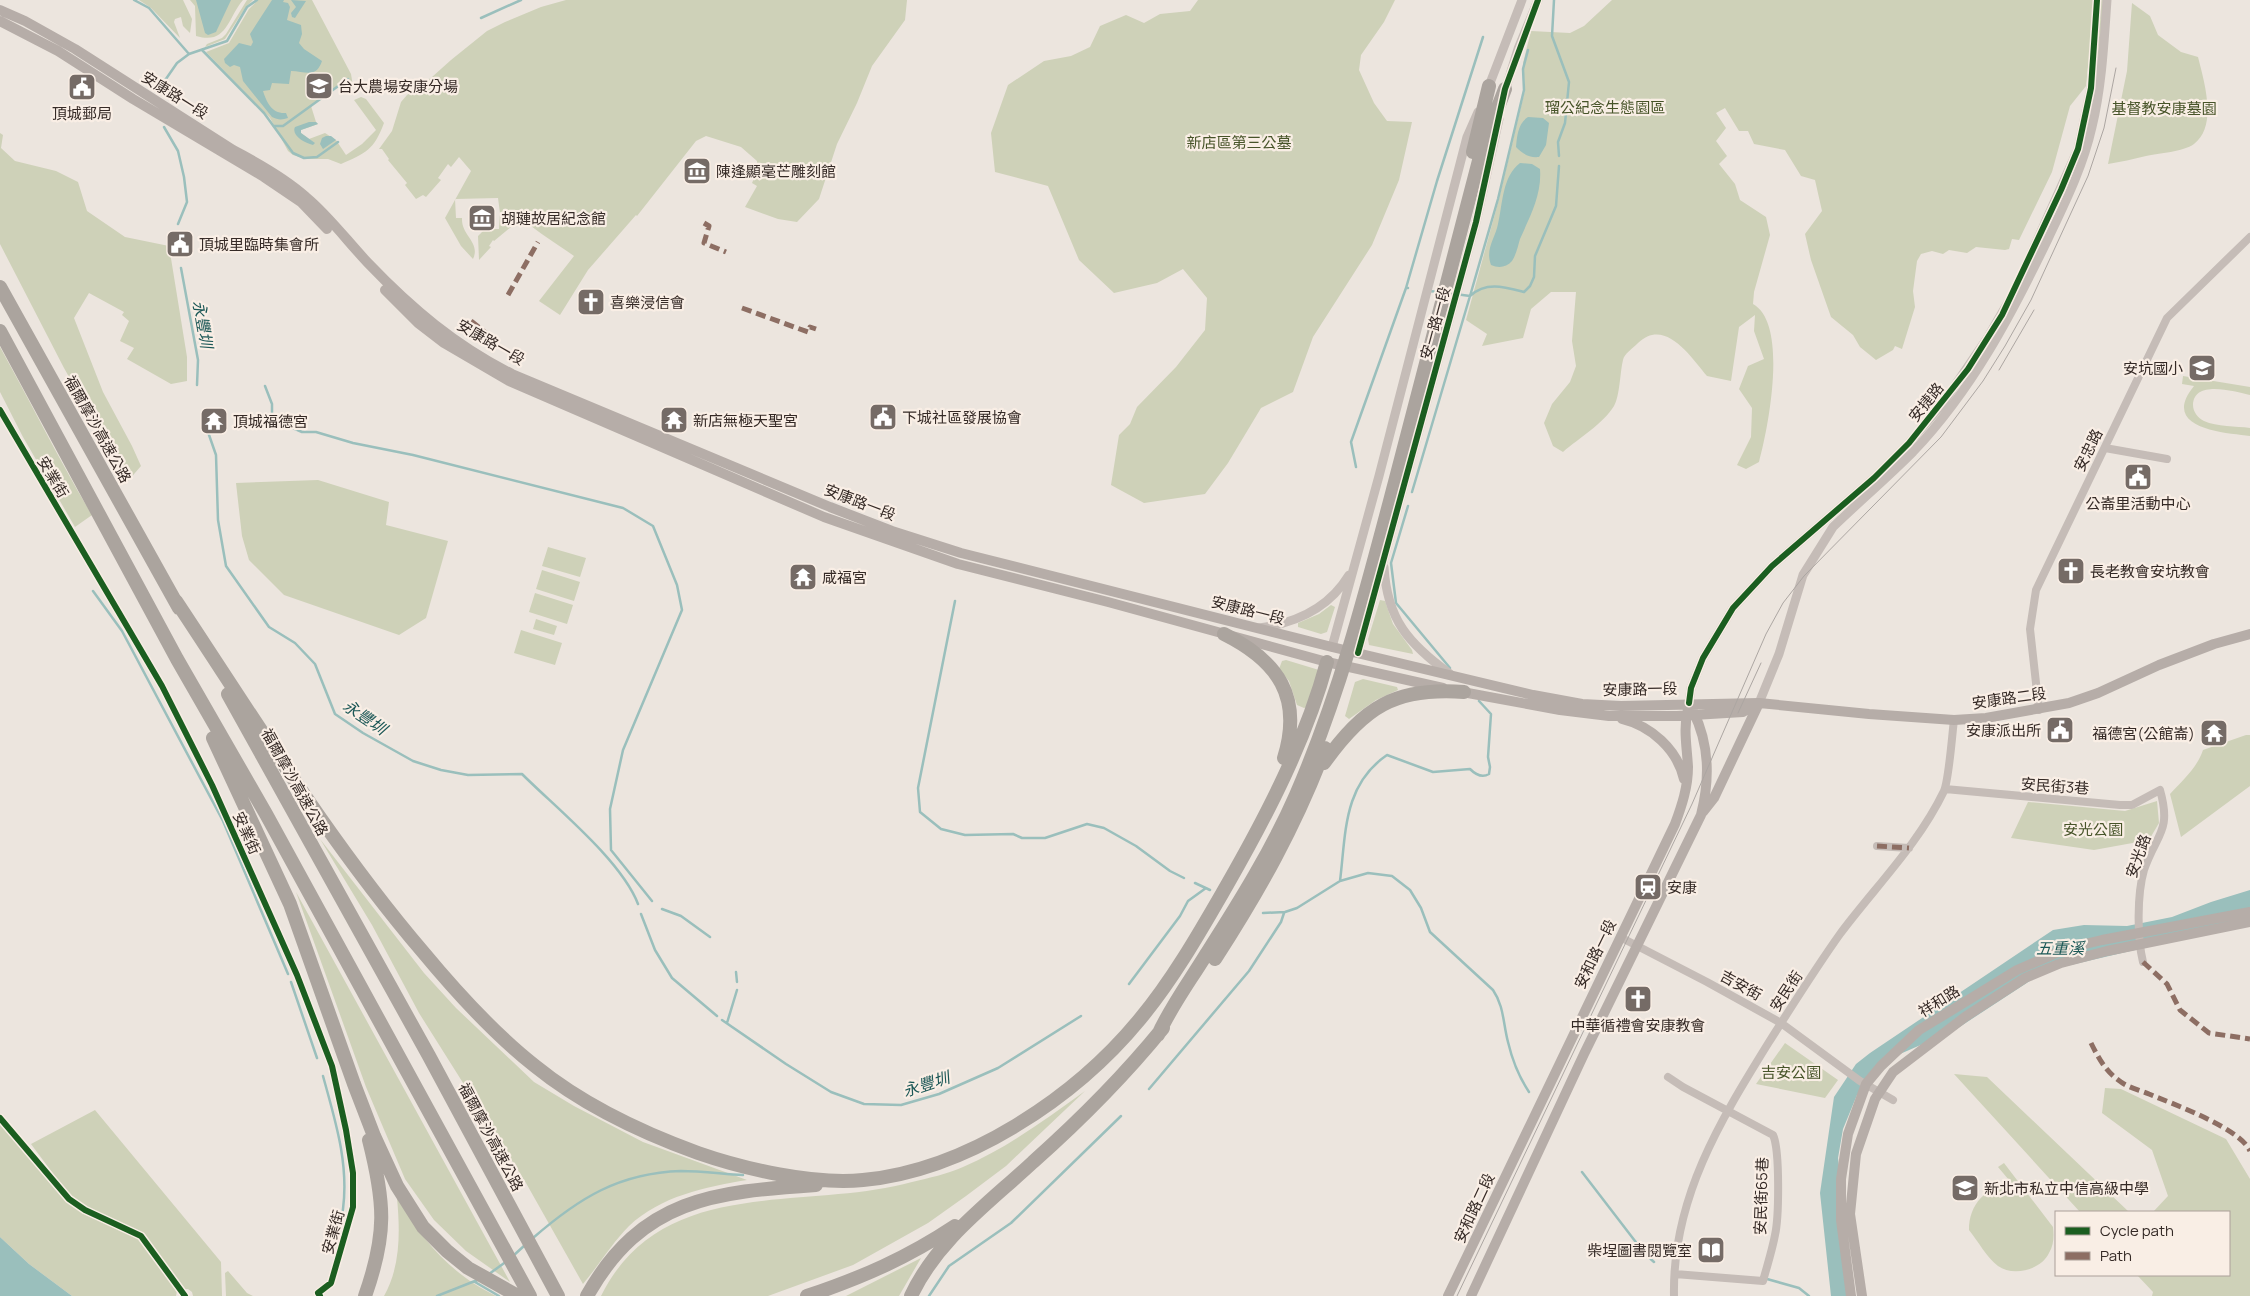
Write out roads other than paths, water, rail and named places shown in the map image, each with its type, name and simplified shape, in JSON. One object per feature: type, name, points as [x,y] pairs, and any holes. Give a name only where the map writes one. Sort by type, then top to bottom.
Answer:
[{"type":"highway","points":[[1158,1034],[1170,1009],[1209,952],[1270,849],[1295,798],[1368,548],[1489,86]]},
{"type":"highway","points":[[587,1296],[600,1273],[623,1246],[648,1226],[674,1210],[702,1199],[754,1189],[860,1181],[922,1168],[990,1140],[1022,1121],[1083,1077],[1141,1018],[1162,1001],[1227,904],[1268,833],[1309,752],[1342,673],[1374,562],[1482,150],[1505,89]]},
{"type":"highway","name":"福爾摩沙高速公路","points":[[0,287],[429,1056],[558,1296]]},
{"type":"highway","points":[[0,331],[177,659],[266,814],[530,1296]]},
{"type":"highway","points":[[176,602],[324,823],[371,888],[449,983],[513,1048],[538,1069],[583,1100],[612,1116],[674,1144],[714,1158],[752,1168],[795,1176],[860,1181]]},
{"type":"highway","points":[[1224,634],[1240,642],[1263,659],[1281,680],[1289,701],[1291,729],[1268,810]]},
{"type":"highway","points":[[177,659],[290,904],[354,1084],[374,1136],[397,1186],[423,1227],[468,1268],[518,1296]]},
{"type":"highway","points":[[1141,1018],[1181,962],[1268,810],[1302,734],[1328,662]]},
{"type":"highway","points":[[1311,785],[1353,668]]},
{"type":"highway","points":[[911,1296],[934,1258],[982,1208],[1080,1119],[1158,1034],[1211,964],[1257,893],[1282,849],[1322,765],[1349,731],[1366,714],[1380,705],[1404,695],[1423,692],[1464,692]]},
{"type":"highway","points":[[354,1084],[375,1165],[383,1218],[376,1262],[365,1296]]},
{"type":"highway","points":[[807,1296],[886,1267],[924,1247],[982,1208]]},
{"type":"main road","name":"安康路一段","points":[[0,10],[25,21],[75,49],[259,164],[306,196],[370,265],[423,316],[488,362],[512,374],[792,492],[892,531],[962,553],[1452,676],[1582,704],[1622,706],[1689,703],[1759,703]]},
{"type":"main road","name":"安康路一段","points":[[0,21],[58,51],[133,99],[264,177],[301,202],[418,323],[444,343],[509,381],[824,517],[958,564],[1086,596],[1328,662],[1464,692],[1609,716],[1743,712],[1759,703]]},
{"type":"main road","name":"安康路二段","points":[[1759,703],[1954,720],[1986,718],[2039,710],[2069,703],[2098,693],[2159,665],[2214,644],[2250,634]]},
{"type":"main road","points":[[1328,662],[1332,647]]},
{"type":"main road","points":[[1353,668],[1358,653]]},
{"type":"main road","name":"安和路一段","points":[[1526,1132],[1675,824],[1686,788],[1688,765],[1685,734],[1691,715],[1689,703]]},
{"type":"main road","points":[[1471,1296],[1637,946],[1701,815],[1714,798],[1759,703]]},
{"type":"main road","points":[[1691,715],[1704,739],[1708,765],[1701,815]]},
{"type":"main road","points":[[1609,716],[1641,726],[1662,741],[1681,769],[1686,788]]},
{"type":"main road","name":"祥和路","points":[[1851,1296],[1841,1220],[1841,1179],[1848,1134],[1863,1082],[1919,1030],[2017,970],[2068,948],[2250,912]]},
{"type":"main road","name":"祥和路","points":[[1862,1296],[1850,1214],[1856,1154],[1879,1091],[1892,1072],[1926,1045],[2025,978],[2061,963],[2140,944],[2250,922]]},
{"type":"main road","name":"安和路二段","points":[[1448,1296],[1526,1132]]},
{"type":"street","name":"安一路一段","points":[[1332,647],[1376,490],[1467,137],[1522,0]]},
{"type":"street","name":"安一路一段","points":[[1358,653],[1476,222],[1505,89],[1538,0]]},
{"type":"street","name":"安捷路","points":[[1689,703],[1691,688],[1703,658],[1733,608],[1772,566],[1848,506],[1913,451],[1950,408],[1975,374],[2009,319],[2078,173],[2093,125],[2095,88],[2107,0]]},
{"type":"street","name":"安捷路","points":[[2094,59],[2095,88]]},
{"type":"street","name":"安忠路","points":[[2039,710],[2030,629],[2036,590],[2167,318],[2250,237]]},
{"type":"street","name":"安業街","points":[[0,410],[166,694],[212,785],[293,966],[332,1066],[346,1130],[353,1174],[353,1207],[331,1283],[318,1293],[320,1296]]},
{"type":"street","points":[[2105,448],[2167,459]]},
{"type":"street","points":[[1376,490],[1400,497]]},
{"type":"street","name":"安捷路","points":[[1759,703],[1779,654],[1803,575],[1848,506]]},
{"type":"street","points":[[1383,560],[1386,593],[1397,623],[1416,647],[1452,676]]},
{"type":"street","points":[[1256,628],[1279,625],[1312,612],[1336,593],[1354,566]]},
{"type":"street","name":"安民街","points":[[1674,1296],[1681,1220],[1699,1165],[1728,1111],[1781,1023],[1840,934],[1909,848],[1945,789],[1954,720]]},
{"type":"street","name":"安民街3巷","points":[[1945,789],[2120,805],[2132,805],[2160,790]]},
{"type":"street","name":"安光路","points":[[2143,962],[2138,933],[2141,886],[2144,871],[2166,823],[2160,790]]},
{"type":"street","points":[[1877,846],[1909,848]]},
{"type":"street","name":"吉安街","points":[[1620,937],[1781,1023],[1863,1082],[1893,1100]]},
{"type":"street","points":[[1668,1076],[1683,1087],[1728,1111]]},
{"type":"street","name":"安民街65巷","points":[[1675,1274],[1763,1281],[1776,1234],[1777,1143],[1772,1135],[1728,1111]]},
{"type":"water","points":[[196,0],[231,0],[216,32],[208,35],[205,33]]},
{"type":"water","points":[[272,0],[284,0],[283,2],[288,3],[290,7],[287,20],[301,25],[302,34],[299,43],[304,49],[322,61],[317,70],[310,73],[291,71],[289,84],[272,83],[270,90],[263,91],[268,103],[274,110],[286,113],[288,118],[282,119],[272,117],[243,81],[240,67],[234,65],[230,67],[225,63],[224,59],[239,43],[251,46],[253,42],[250,34]]},
{"type":"water","points":[[291,0],[306,1],[295,18],[292,17],[291,13],[296,7]]},
{"type":"water","points":[[1528,117],[1543,118],[1549,123],[1546,145],[1539,157],[1526,155],[1516,147],[1520,126]]},
{"type":"water","points":[[309,122],[316,122],[318,124],[301,130],[301,133],[315,143],[313,145],[299,138],[294,130],[295,127]]},
{"type":"water","points":[[331,136],[336,140],[323,149],[320,144],[322,138]]},
{"type":"water","points":[[1520,163],[1532,164],[1540,169],[1537,197],[1512,261],[1505,266],[1494,266],[1491,265],[1489,254],[1498,224],[1506,183]]},
{"type":"water","name":"五重溪","points":[[2250,890],[2250,923],[2045,971],[1955,1030],[1900,1054],[1857,1095],[1843,1129],[1838,1158],[1855,1296],[1831,1296],[1820,1193],[1834,1097],[1856,1064],[2053,930],[2084,925],[2127,926],[2172,917]]},
{"type":"water","points":[[0,1237],[29,1264],[72,1296],[0,1296]]},
{"type":"waterway","name":"永豐圳","points":[[134,0],[149,8],[189,54]]},
{"type":"waterway","name":"永豐圳","points":[[159,89],[177,63],[189,54],[227,41],[247,7],[257,0]]},
{"type":"waterway","points":[[481,18],[521,0]]},
{"type":"waterway","points":[[1554,0],[1552,36],[1569,82],[1565,123],[1558,142],[1559,156]]},
{"type":"waterway","points":[[1406,288],[1437,181],[1483,37]]},
{"type":"waterway","points":[[202,50],[264,113],[293,153],[304,158],[317,157],[338,142]]},
{"type":"waterway","points":[[1448,293],[1470,296],[1498,199],[1524,90],[1523,69],[1528,50]]},
{"type":"waterway","points":[[274,126],[283,126],[348,79]]},
{"type":"waterway","name":"永豐圳","points":[[164,127],[178,151],[184,177],[187,202],[178,224]]},
{"type":"waterway","points":[[1412,492],[1470,296],[1483,288],[1496,286],[1524,292],[1530,286],[1534,277],[1535,256],[1556,206],[1559,166]]},
{"type":"waterway","name":"永豐圳","points":[[181,268],[198,360],[197,385]]},
{"type":"waterway","points":[[1356,467],[1351,442],[1406,288],[1408,288]]},
{"type":"waterway","points":[[1428,291],[1440,292]]},
{"type":"waterway","points":[[265,386],[272,404],[272,419],[302,432],[316,432],[353,443],[413,455],[623,508],[653,526],[677,585],[682,610],[623,750],[610,809],[611,850],[652,901]]},
{"type":"waterway","name":"永豐圳","points":[[208,432],[216,455],[218,520],[226,566],[269,627],[295,643],[315,664],[335,714],[363,733],[413,761],[441,770],[468,775],[522,774],[603,852],[630,887],[638,904]]},
{"type":"waterway","points":[[1408,506],[1391,563],[1396,603],[1450,668]]},
{"type":"waterway","points":[[93,591],[122,631],[223,821],[288,974]]},
{"type":"waterway","points":[[955,601],[918,788],[920,812],[941,829],[965,835],[1013,834],[1022,838],[1045,838],[1087,824],[1104,828],[1136,846],[1170,871],[1184,878]]},
{"type":"waterway","points":[[1340,881],[1346,828],[1354,795],[1373,767],[1387,755],[1433,772],[1470,769],[1479,775],[1489,774],[1488,757],[1491,714],[1479,701]]},
{"type":"waterway","points":[[1263,913],[1285,912],[1297,908],[1340,881],[1368,873],[1392,876],[1410,890],[1421,908],[1430,932],[1493,990],[1497,996],[1514,1061],[1529,1092]]},
{"type":"waterway","name":"永豐圳","points":[[1195,883],[1210,890]]},
{"type":"waterway","name":"永豐圳","points":[[1129,984],[1180,916],[1188,901],[1206,888]]},
{"type":"waterway","points":[[662,909],[681,916],[710,937]]},
{"type":"waterway","points":[[1149,1089],[1249,971],[1281,922],[1284,913]]},
{"type":"waterway","name":"永豐圳","points":[[641,914],[655,950],[672,978],[717,1016]]},
{"type":"waterway","points":[[736,972],[737,982]]},
{"type":"waterway","points":[[291,982],[317,1058]]},
{"type":"waterway","points":[[727,1023],[737,990]]},
{"type":"waterway","name":"永豐圳","points":[[722,1020],[831,1092],[864,1104],[901,1105],[939,1094],[998,1068],[1081,1016]]},
{"type":"waterway","points":[[323,1076],[340,1142],[344,1175],[343,1209],[333,1254]]},
{"type":"waterway","points":[[929,1296],[949,1266],[1011,1223],[1121,1116]]},
{"type":"waterway","points":[[533,1238],[567,1211],[601,1190],[638,1177],[681,1171],[743,1175]]},
{"type":"waterway","points":[[1582,1172],[1645,1254],[1654,1262]]},
{"type":"waterway","points":[[513,1256],[525,1245]]},
{"type":"waterway","points":[[489,1274],[507,1261]]},
{"type":"waterway","points":[[437,1296],[480,1279]]},
{"type":"waterway","points":[[1767,1279],[1799,1288],[1809,1296]]},
{"type":"waterway","points":[[475,1282],[499,1296]]},
{"type":"tunnel","points":[[2094,59],[2097,0]]},
{"type":"tram line","points":[[1457,1296],[1692,804],[1766,634],[1783,603],[1804,576],[1941,437],[1983,381],[2005,346],[2031,300],[2088,176],[2104,128],[2116,68]]},
{"type":"tram line","points":[[1999,370],[2034,310]]},
{"type":"tram line","points":[[1738,713],[1761,663]]},
{"type":"place","name":"台大農場安康分場","points":[[319,86]]},
{"type":"place","name":"頂城郵局","points":[[82,87]]},
{"type":"place","name":"陳逢顯毫芒雕刻館","points":[[697,171]]},
{"type":"place","name":"胡璉故居紀念館","points":[[482,218]]},
{"type":"place","name":"頂城里臨時集會所","points":[[180,244]]},
{"type":"place","name":"喜樂浸信會","points":[[591,302]]},
{"type":"place","name":"安坑國小","points":[[2202,368]]},
{"type":"place","name":"下城社區發展協會","points":[[883,417]]},
{"type":"place","name":"新店無極天聖宮","points":[[674,420]]},
{"type":"place","name":"頂城福德宮","points":[[214,421]]},
{"type":"place","name":"公崙里活動中心","points":[[2138,477]]},
{"type":"place","name":"長老教會安坑教會","points":[[2071,571]]},
{"type":"place","name":"咸福宮","points":[[803,577]]},
{"type":"place","name":"安康派出所","points":[[2060,730]]},
{"type":"place","name":"福德宮(公館崙)","points":[[2214,733]]},
{"type":"place","name":"安康","points":[[1648,887]]},
{"type":"place","name":"中華循禮會安康教會","points":[[1638,999]]},
{"type":"place","name":"新北市私立中信高級中學","points":[[1965,1188]]},
{"type":"place","name":"柴埕圖書閱覽室","points":[[1711,1250]]},
{"type":"park label","name":"瑠公紀念生態園區","points":[[1605,107]]},
{"type":"park label","name":"基督教安康墓園","points":[[2164,108]]},
{"type":"park label","name":"新店區第三公墓","points":[[1239,142]]},
{"type":"park label","name":"安光公園","points":[[2093,829]]},
{"type":"park label","name":"吉安公園","points":[[1791,1072]]}]
